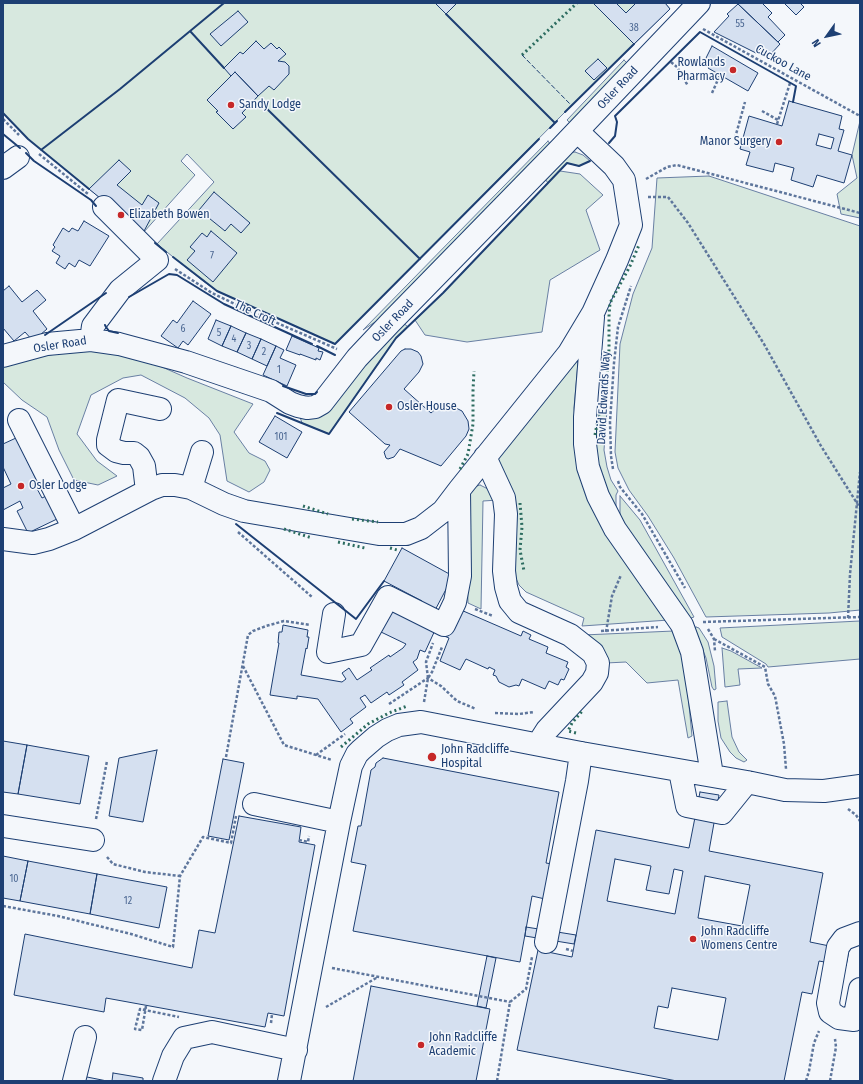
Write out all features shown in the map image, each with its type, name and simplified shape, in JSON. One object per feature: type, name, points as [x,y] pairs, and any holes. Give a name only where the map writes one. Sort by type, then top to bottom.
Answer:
[{"type":"street","name":"Osler Road","points":[[3,356],[47,344],[91,340],[119,344],[186,362],[271,391],[290,403],[307,408],[315,407],[322,403],[357,358],[699,3]]},
{"type":"street","points":[[3,539],[33,543],[49,539],[74,529],[147,491],[162,485],[175,485],[191,488],[224,504],[244,511],[333,527],[394,535],[406,534],[421,528],[443,511],[569,352],[593,313],[617,260],[630,225],[624,180],[614,166],[577,131]]},
{"type":"street","points":[[91,340],[93,326],[120,290],[157,260],[104,207]]},
{"type":"street","points":[[593,313],[584,417],[588,467],[598,496],[614,529],[691,621],[692,652],[712,775]]},
{"type":"street","points":[[147,491],[144,466],[139,456],[134,453],[116,451],[108,445],[108,440],[118,400],[160,409]]},
{"type":"street","points":[[19,420],[74,529]]},
{"type":"street","points":[[191,488],[202,452]]},
{"type":"street","points":[[485,457],[504,498],[506,514],[504,571],[510,601],[519,612],[570,635],[593,653],[598,663],[597,672],[592,682],[547,730],[538,744]]},
{"type":"street","points":[[333,621],[328,652],[361,645],[388,598],[439,634],[455,602],[460,576],[459,490]]},
{"type":"street","points":[[290,1081],[351,766],[357,754],[376,737],[399,725],[421,722],[786,790],[824,792],[860,786]]},
{"type":"street","points":[[546,942],[581,753]]},
{"type":"street","points":[[680,771],[687,806],[722,813],[747,782]]},
{"type":"street","points":[[254,804],[339,822]]},
{"type":"street","points":[[3,826],[93,840]]},
{"type":"street","points":[[860,933],[844,939],[838,947],[828,1003],[830,1012],[839,1018],[854,1020],[860,989]]},
{"type":"street","points":[[164,1081],[173,1056],[184,1038],[212,1032],[296,1050]]},
{"type":"street","points":[[74,1081],[85,1036]]},
{"type":"path","name":"Cuckoo Lane","points":[[698,26],[860,116]]},
{"type":"path","points":[[656,48],[677,67],[688,86]]},
{"type":"path","points":[[712,93],[720,75]]},
{"type":"path","points":[[777,124],[790,83]]},
{"type":"path","points":[[735,138],[745,102]]},
{"type":"path","points":[[762,111],[778,120]]},
{"type":"path","points":[[3,119],[20,154],[104,207]]},
{"type":"path","points":[[642,182],[667,167],[677,165],[860,213]]},
{"type":"path","points":[[641,196],[668,197],[688,223],[764,344],[821,446],[860,508]]},
{"type":"path","name":"The Croft","points":[[157,260],[183,273],[212,293],[357,358]]},
{"type":"path","name":"David Edwards Way","points":[[614,472],[611,456],[610,429],[614,363],[618,327],[631,285]]},
{"type":"path","points":[[848,618],[850,574],[860,472]]},
{"type":"path","points":[[617,480],[620,487],[642,514],[688,594]]},
{"type":"path","points":[[236,531],[312,597]]},
{"type":"path","points":[[455,602],[498,617],[519,612]]},
{"type":"path","points":[[570,635],[580,631],[606,632],[691,621],[704,622],[860,617]]},
{"type":"path","points":[[226,757],[248,635],[253,631],[284,621],[333,621]]},
{"type":"path","points":[[691,621],[704,622]]},
{"type":"path","points":[[383,708],[428,678],[432,672],[443,644],[439,634]]},
{"type":"path","points":[[421,722],[428,678],[426,662],[439,634]]},
{"type":"path","points":[[714,639],[765,667],[768,684],[775,696],[784,744],[786,790]]},
{"type":"path","points":[[243,666],[284,745],[351,766]]},
{"type":"path","points":[[428,678],[441,686],[457,701],[483,712]]},
{"type":"path","points":[[490,712],[519,714],[538,712]]},
{"type":"path","points":[[316,756],[351,730]]},
{"type":"path","points":[[107,761],[93,840],[113,864],[145,872],[180,876]]},
{"type":"path","points":[[3,906],[58,916],[131,934],[173,947],[180,876],[203,837],[231,843],[239,801],[254,804]]},
{"type":"path","points":[[497,1081],[510,1002],[526,989],[534,943],[546,945],[546,942]]},
{"type":"path","points":[[316,946],[330,968],[510,1002]]},
{"type":"path","points":[[301,1022],[378,977]]},
{"type":"path","points":[[142,1030],[146,1006]]},
{"type":"path","points":[[830,1081],[836,1047],[835,1034]]},
{"type":"shaded area","points":[[3,3],[665,3],[670,9],[565,112],[335,344],[217,291],[157,244],[214,182],[187,154],[181,161],[195,175],[143,233],[28,139],[3,113]],"holes":[[[235,72],[258,96],[242,113],[245,117],[233,129],[216,112],[218,111],[207,100]]]},
{"type":"shaded area","points":[[624,60],[627,63],[570,123],[567,120]]},
{"type":"shaded area","points":[[860,121],[860,218],[841,214],[837,194],[857,178],[852,155]]},
{"type":"shaded area","points":[[548,141],[550,144],[384,316],[363,330]]},
{"type":"shaded area","points":[[575,152],[583,155],[590,161],[579,166],[567,163],[560,171],[580,174],[603,195],[586,210],[600,250],[550,280],[542,332],[467,342],[425,335],[415,320],[443,293],[548,183],[543,176],[569,153]]},
{"type":"shaded area","points":[[709,176],[860,226],[860,610],[829,613],[706,617],[674,558],[648,516],[629,490],[618,468],[615,452],[620,344],[633,294],[652,248],[657,178]]},
{"type":"shaded area","points":[[401,321],[408,327],[396,338],[329,434],[302,423],[300,417]]},
{"type":"shaded area","points":[[82,350],[128,352],[187,378],[253,404],[234,432],[249,453],[265,461],[270,470],[264,482],[249,492],[227,481],[220,435],[209,418],[185,398],[141,375],[123,378],[91,395],[77,434],[97,461],[117,476],[98,485],[74,480],[59,450],[47,417],[22,400],[3,382],[3,368],[5,365],[43,356]]},
{"type":"shaded area","points":[[575,360],[578,362],[574,408],[577,436],[669,620],[582,626],[584,618],[526,592],[519,585],[515,576],[504,476],[497,455]]},
{"type":"shaded area","points":[[603,402],[607,410],[604,450],[611,480],[618,491],[616,495],[616,510],[595,469],[595,436]]},
{"type":"shaded area","points":[[480,485],[492,491],[498,500],[483,501],[481,609],[468,603],[465,515],[469,493],[474,487]]},
{"type":"shaded area","points":[[620,496],[640,520],[694,617],[688,619],[620,517]]},
{"type":"shaded area","points":[[860,621],[860,659],[768,667],[766,664],[722,637],[720,628]]},
{"type":"shaded area","points":[[694,628],[699,628],[708,642],[714,666],[716,689],[714,690],[712,687],[706,658]]},
{"type":"shaded area","points":[[674,631],[680,647],[687,685],[692,736],[688,738],[678,680],[647,683],[626,662],[606,663],[583,635]]},
{"type":"shaded area","points":[[722,648],[731,651],[762,668],[738,669],[740,685],[725,687]]},
{"type":"shaded area","points":[[727,701],[732,737],[739,752],[747,760],[744,762],[736,758],[730,752],[721,738],[718,721],[718,702]]},
{"type":"building","points":[[435,3],[457,3],[446,14]]},
{"type":"building","points":[[593,3],[616,3],[626,13],[636,3],[665,3],[670,9],[634,44]]},
{"type":"building","points":[[762,3],[772,13],[768,17],[785,35],[778,42],[738,4]]},
{"type":"building","points":[[784,3],[800,3],[804,7],[796,15]]},
{"type":"building","points":[[738,4],[780,44],[770,55],[762,47],[756,53],[714,32],[729,16],[727,14]]},
{"type":"building","points":[[238,11],[248,22],[221,46],[210,34]]},
{"type":"building","points":[[256,41],[264,49],[271,43],[277,49],[279,47],[286,54],[278,61],[285,62],[289,66],[289,74],[274,90],[269,86],[258,96],[235,72],[231,76],[224,68],[240,52],[243,54]]},
{"type":"building","name":"Rowlands Pharmacy","points":[[712,46],[758,73],[748,91],[708,68],[712,62],[706,58]]},
{"type":"building","points":[[598,59],[607,68],[594,80],[585,71]]},
{"type":"building","name":"Sandy Lodge","points":[[235,72],[258,96],[242,113],[246,117],[233,129],[216,112],[218,111],[207,100]]},
{"type":"building","name":"Manor Surgery","points":[[789,101],[842,116],[839,129],[844,130],[838,151],[852,155],[844,183],[817,175],[813,187],[791,180],[794,168],[775,163],[773,172],[746,165],[750,152],[740,149],[749,116],[782,126]],"holes":[[[819,134],[834,138],[831,149],[816,145]]]},
{"type":"building","points":[[119,160],[131,171],[117,185],[142,205],[148,195],[159,203],[143,233],[89,189]]},
{"type":"building","points":[[214,192],[250,223],[241,233],[231,224],[225,231],[199,210]]},
{"type":"building","points":[[84,221],[109,236],[90,266],[79,260],[75,267],[69,263],[65,269],[56,263],[60,256],[52,251],[55,247],[53,245],[63,228],[69,232],[72,228],[78,231]]},
{"type":"building","points":[[211,231],[237,253],[213,282],[187,260],[195,251],[190,247],[202,233],[207,237]]},
{"type":"building","points":[[9,286],[22,302],[37,290],[46,300],[33,311],[47,329],[33,341],[25,332],[14,341],[3,328],[3,291]]},
{"type":"building","points":[[193,301],[211,314],[188,345],[183,341],[178,348],[161,336],[173,320],[177,323]]},
{"type":"building","points":[[216,320],[231,326],[222,346],[208,339]]},
{"type":"building","points":[[231,326],[246,333],[237,352],[222,346]]},
{"type":"building","points":[[246,333],[261,339],[252,359],[237,352]]},
{"type":"building","points":[[292,336],[319,348],[318,351],[323,352],[320,360],[286,350]]},
{"type":"building","points":[[261,339],[276,346],[267,366],[252,359]]},
{"type":"building","points":[[276,346],[284,350],[280,358],[296,365],[287,386],[263,375]]},
{"type":"building","name":"Osler House","points":[[411,349],[418,352],[421,356],[423,364],[419,372],[404,389],[431,413],[439,406],[450,405],[462,411],[468,421],[469,429],[466,436],[441,466],[400,449],[394,457],[388,459],[386,458],[384,452],[390,445],[385,444],[349,412],[401,351]]},
{"type":"building","points":[[275,416],[302,432],[287,458],[259,442]]},
{"type":"building","name":"Osler Lodge","points":[[16,438],[37,481],[34,483],[42,498],[46,496],[57,519],[28,533],[17,511],[23,508],[20,501],[3,510],[3,488],[11,484],[3,467],[3,444]]},
{"type":"building","points":[[402,548],[453,576],[433,614],[419,607],[422,601],[384,581]]},
{"type":"building","points":[[392,608],[436,628],[425,652],[420,650],[417,659],[413,662],[418,670],[402,682],[404,685],[389,695],[387,692],[371,703],[365,695],[360,698],[366,707],[350,719],[353,723],[341,732],[318,699],[297,696],[297,699],[270,695],[279,643],[279,632],[282,632],[283,625],[308,630],[307,637],[309,637],[301,675],[342,682],[346,679],[342,673],[349,668],[357,680],[372,670],[370,668],[389,655],[390,657],[403,648],[406,644],[381,632]]},
{"type":"building","points":[[461,610],[521,636],[523,631],[531,635],[529,639],[548,647],[546,653],[568,662],[566,667],[569,669],[564,680],[561,679],[558,685],[549,681],[545,689],[522,679],[519,686],[516,685],[509,687],[499,682],[496,676],[493,675],[495,670],[489,667],[488,669],[466,659],[460,670],[440,661],[449,638],[444,636],[448,627]]},
{"type":"building","points":[[3,741],[27,745],[18,794],[3,792]]},
{"type":"building","points":[[27,745],[89,756],[80,804],[18,794]]},
{"type":"building","points":[[157,750],[143,822],[109,816],[119,758]]},
{"type":"building","points":[[383,758],[559,792],[546,863],[552,864],[545,899],[532,896],[520,962],[353,931],[366,865],[351,862],[358,826],[361,826],[371,770],[375,767],[376,763]]},
{"type":"building","points":[[223,759],[244,763],[229,840],[208,836]]},
{"type":"building","name":"John Radcliffe Womens Centre","points":[[700,792],[719,795],[709,851],[823,873],[810,942],[849,950],[846,966],[819,961],[812,994],[802,992],[784,1081],[677,1081],[517,1050],[538,950],[572,957],[596,830],[689,848]],"holes":[[[615,859],[651,866],[646,890],[669,894],[674,869],[683,871],[675,914],[607,901]],[[705,876],[750,885],[742,926],[698,918]],[[672,988],[726,998],[718,1040],[654,1028],[658,1006],[668,1008]]]},
{"type":"building","points":[[239,816],[301,827],[299,842],[315,845],[284,1016],[268,1013],[265,1027],[106,998],[104,1012],[14,995],[25,934],[192,968],[199,930],[215,933]]},
{"type":"building","points":[[3,856],[28,861],[20,901],[3,898]]},
{"type":"building","points":[[28,861],[97,874],[90,914],[20,901]]},
{"type":"building","points":[[97,874],[167,887],[159,928],[90,914]]},
{"type":"building","points":[[526,927],[576,935],[574,944],[525,936]]},
{"type":"building","points":[[487,956],[496,958],[486,1008],[477,1006]]},
{"type":"building","name":"John Radcliffe Academic","points":[[371,986],[490,1009],[476,1081],[353,1081]]},
{"type":"building","points":[[113,1073],[143,1078],[143,1081],[112,1081]]},
{"type":"building","points":[[82,1076],[107,1081],[81,1081]]},
{"type":"hedge","points":[[522,55],[577,3]]},
{"type":"hedge","points":[[595,435],[606,390],[610,303],[630,266],[639,245]]},
{"type":"hedge","points":[[460,469],[468,454],[473,424],[474,371]]},
{"type":"hedge","points":[[520,503],[522,527],[520,550],[524,571]]},
{"type":"hedge","points":[[303,506],[328,514]]},
{"type":"hedge","points":[[352,519],[378,522]]},
{"type":"hedge","points":[[284,529],[312,538]]},
{"type":"hedge","points":[[338,542],[365,548]]},
{"type":"hedge","points":[[390,548],[397,550]]},
{"type":"hedge","points":[[341,747],[368,724],[407,706]]},
{"type":"hedge","points":[[576,733],[568,731],[572,723],[583,710]]},
{"type":"fence","points":[[522,55],[572,106]]},
{"type":"wall","points":[[41,150],[120,89],[224,3]]},
{"type":"wall","points":[[446,14],[555,123]]},
{"type":"wall","points":[[190,31],[224,68]]},
{"type":"wall","points":[[609,143],[615,136],[617,122],[615,116],[700,32],[796,86],[793,102]]},
{"type":"wall","points":[[565,112],[634,44]]},
{"type":"wall","points":[[261,103],[420,259]]},
{"type":"wall","points":[[3,113],[28,139],[89,189]]},
{"type":"wall","points":[[550,128],[557,121]]},
{"type":"wall","points":[[3,134],[20,148]]},
{"type":"wall","points":[[173,257],[217,291],[335,344],[539,139]]},
{"type":"wall","points":[[26,153],[34,161],[91,200],[96,206]]},
{"type":"wall","points":[[277,413],[329,434],[396,338],[443,293],[567,163],[579,166],[590,161]]},
{"type":"wall","points":[[155,243],[166,252]]},
{"type":"wall","points":[[129,297],[169,274],[177,275],[224,304],[312,344]]},
{"type":"wall","points":[[45,335],[106,293]]},
{"type":"wall","points":[[105,325],[109,331],[118,333]]},
{"type":"wall","points":[[317,346],[335,355]]},
{"type":"wall","points":[[283,386],[306,394],[315,394],[317,392]]},
{"type":"wall","points":[[236,524],[356,619],[384,581]]},
{"type":"place","name":"Rowlands Pharmacy","points":[[733,70]]},
{"type":"place","name":"Sandy Lodge","points":[[231,105]]},
{"type":"place","name":"Manor Surgery","points":[[779,142]]},
{"type":"place","name":"Elizabeth Bowen","points":[[121,215]]},
{"type":"place","name":"Osler House","points":[[389,407]]},
{"type":"place","name":"Osler Lodge","points":[[21,486]]},
{"type":"place","name":"John Radcliffe Hospital","points":[[432,757]]},
{"type":"place","name":"John Radcliffe Womens Centre","points":[[693,939]]},
{"type":"place","name":"John Radcliffe Academic","points":[[421,1045]]}]
